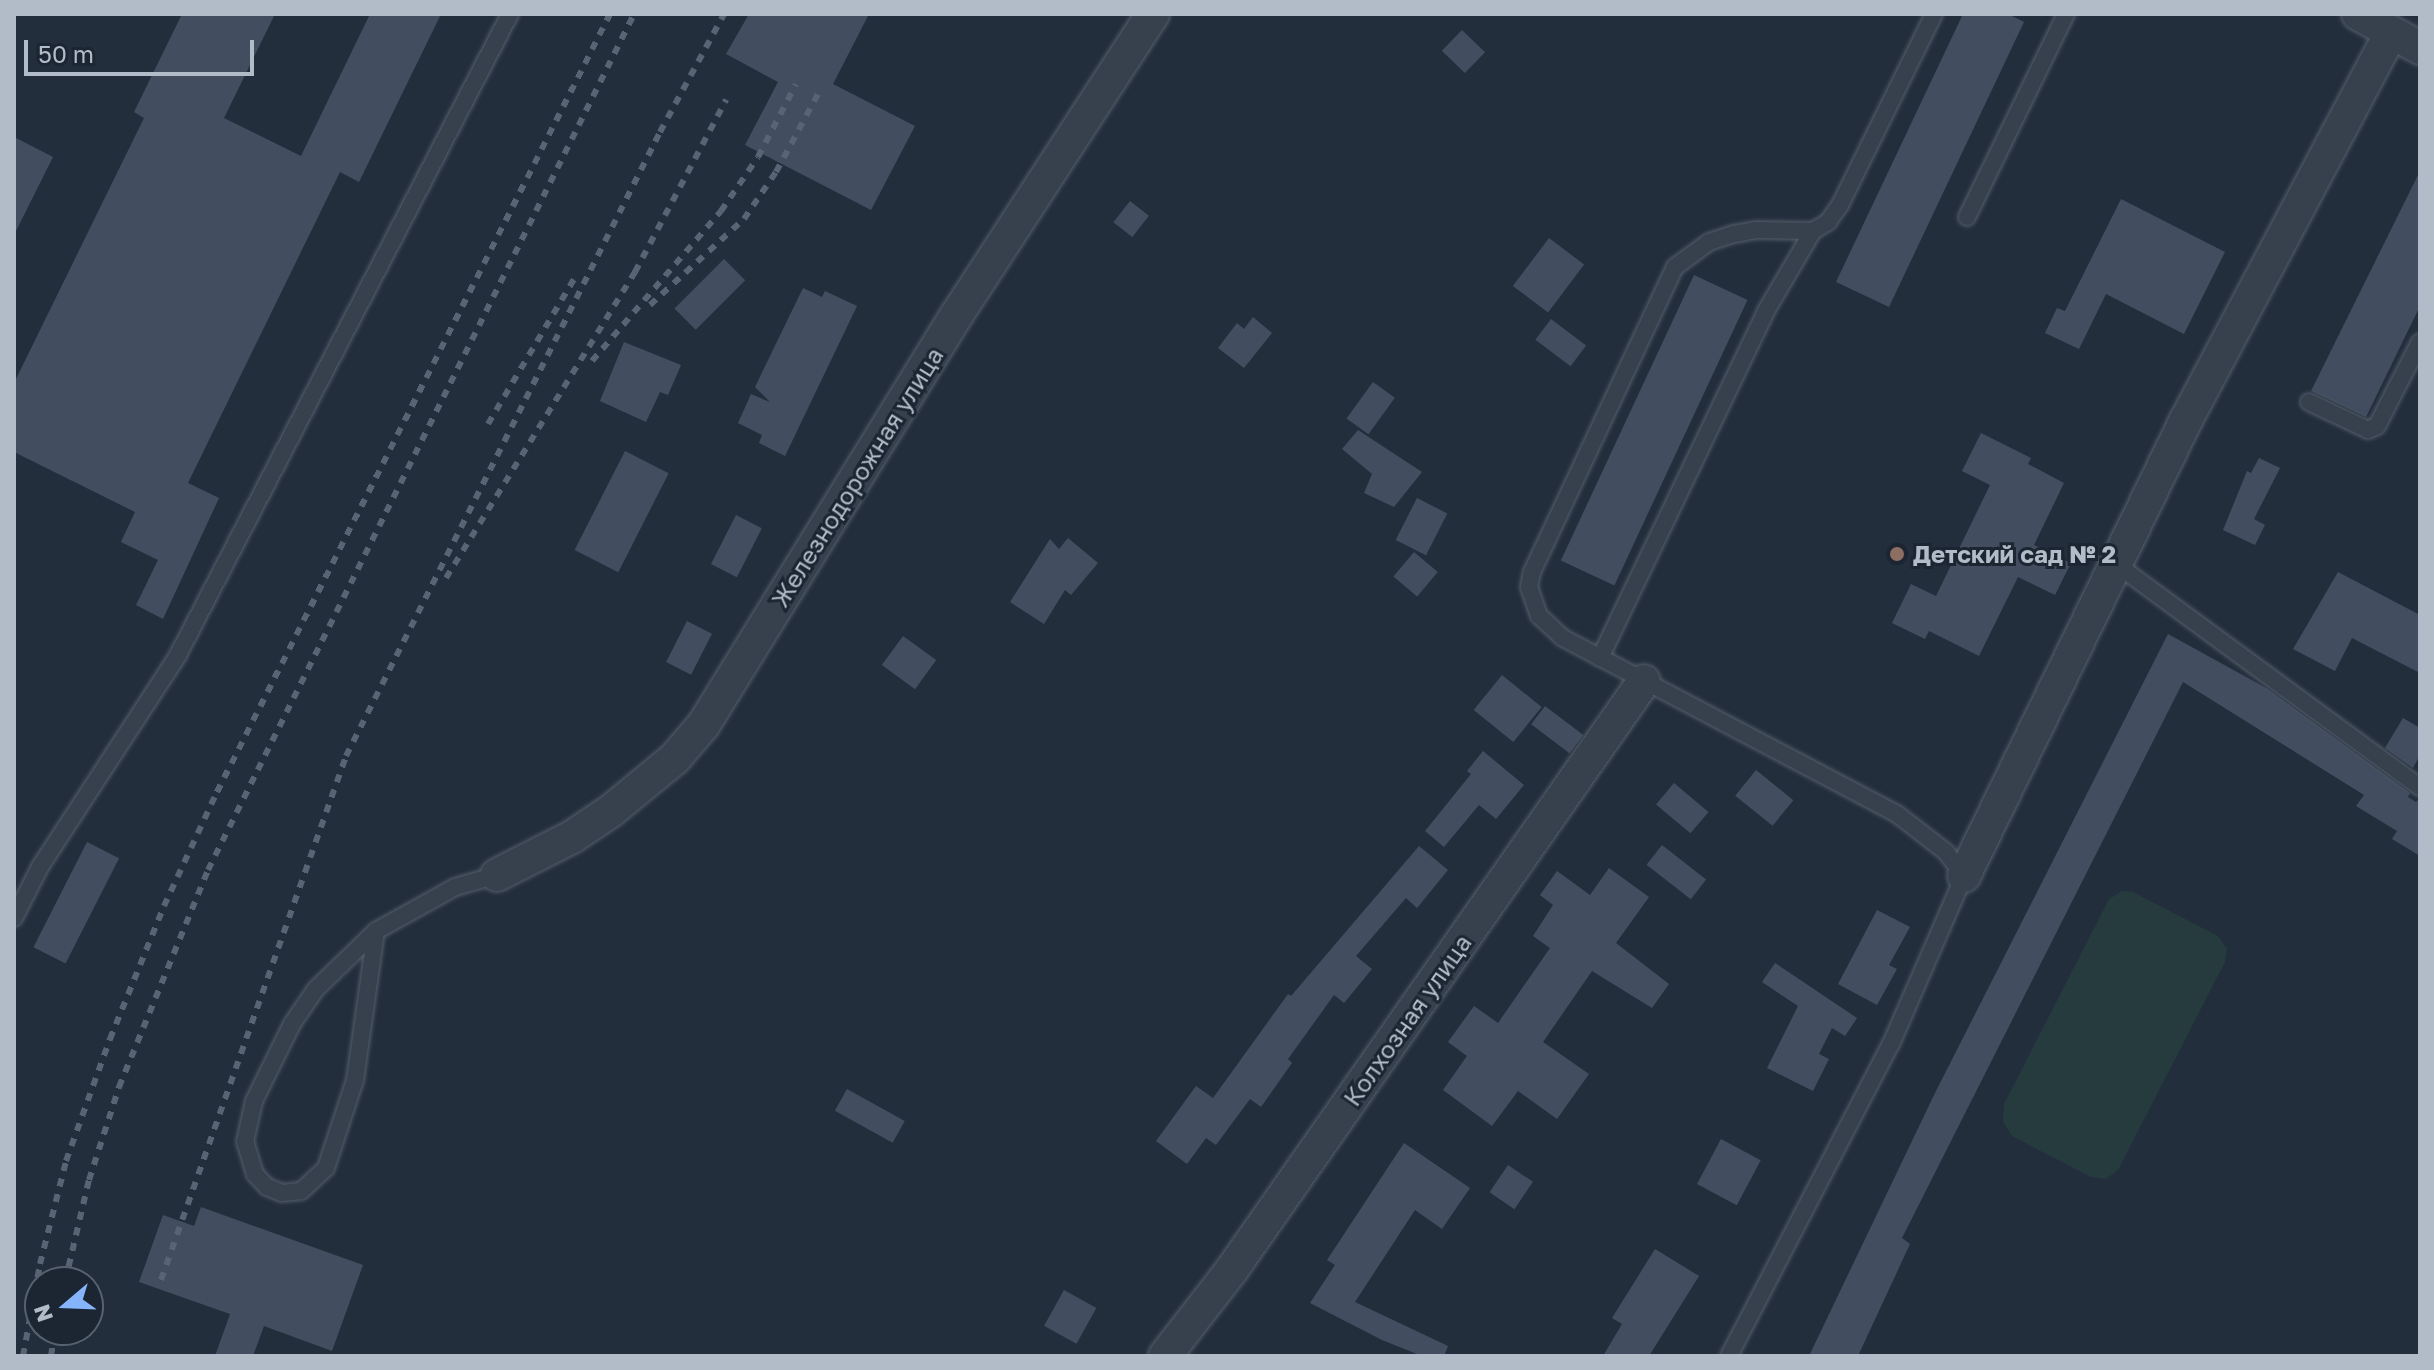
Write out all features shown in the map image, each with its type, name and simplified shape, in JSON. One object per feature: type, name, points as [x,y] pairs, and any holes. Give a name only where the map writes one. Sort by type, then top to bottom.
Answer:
[{"type":"street","name":"Железнодорожная улица","points":[[497,875],[572,837],[624,801],[675,758],[704,724],[956,316],[1153,14]]},
{"type":"street","points":[[2358,14],[2420,48]]},
{"type":"street","points":[[1964,876],[2186,420],[2391,33]]},
{"type":"street","name":"Колхозная улица","points":[[1165,1356],[1231,1271],[1644,681]]},
{"type":"lane","points":[[14,918],[40,867],[178,655],[510,14]]},
{"type":"lane","points":[[1600,658],[1766,311],[1813,231],[1828,222],[1840,205],[1934,14]]},
{"type":"lane","points":[[1967,217],[2066,14]]},
{"type":"lane","points":[[1729,1356],[1891,1044],[1964,876],[1946,852],[1897,814],[1563,638],[1539,616],[1529,587],[1532,572],[1675,267],[1709,242],[1756,230],[1813,231]]},
{"type":"lane","points":[[2309,402],[2368,430],[2377,426],[2420,342]]},
{"type":"lane","points":[[2116,564],[2420,787]]},
{"type":"lane","points":[[376,931],[355,1080],[326,1168],[301,1191],[282,1193],[267,1187],[255,1174],[245,1142],[254,1101],[292,1024],[316,989],[376,931],[455,887],[497,875]]},
{"type":"green space","points":[[2122,891],[2133,892],[2218,936],[2227,949],[2225,962],[2118,1170],[2106,1179],[2091,1177],[2012,1136],[2003,1122],[2004,1104],[2109,899]]},
{"type":"building","points":[[182,14],[275,14],[224,118],[301,156],[370,14],[441,14],[359,182],[340,172],[188,483],[219,498],[163,619],[136,605],[158,560],[121,542],[135,512],[14,452],[14,383],[144,118],[134,112]]},
{"type":"building","points":[[749,14],[869,14],[833,84],[915,126],[871,210],[745,145],[778,82],[726,54]]},
{"type":"building","points":[[1963,14],[2008,14],[2024,22],[1889,307],[1836,282]]},
{"type":"building","points":[[1462,30],[1485,52],[1465,73],[1442,51]]},
{"type":"building","points":[[14,137],[53,157],[14,235]]},
{"type":"building","points":[[2420,171],[2420,306],[2366,417],[2311,391]]},
{"type":"building","points":[[2121,199],[2225,252],[2184,334],[2106,294],[2079,349],[2045,333],[2057,308],[2065,311]]},
{"type":"building","points":[[1130,201],[1149,216],[1132,237],[1113,222]]},
{"type":"building","points":[[1549,238],[1584,264],[1548,312],[1513,286]]},
{"type":"building","points":[[724,259],[745,280],[696,330],[675,308]]},
{"type":"building","points":[[1694,275],[1747,300],[1614,585],[1561,560]]},
{"type":"building","points":[[803,288],[822,297],[825,291],[857,306],[785,456],[759,443],[762,435],[738,423],[751,394],[770,402],[755,387]]},
{"type":"building","points":[[1253,317],[1272,333],[1244,368],[1218,348],[1237,323],[1244,329]]},
{"type":"building","points":[[1551,319],[1586,345],[1570,366],[1535,340]]},
{"type":"building","points":[[624,342],[681,365],[668,395],[660,392],[646,422],[600,401]]},
{"type":"building","points":[[1373,382],[1395,398],[1368,434],[1347,418]]},
{"type":"building","points":[[1358,430],[1422,472],[1394,507],[1364,493],[1372,474],[1342,449]]},
{"type":"building","points":[[1981,433],[2031,458],[2028,464],[2064,483],[2034,545],[2071,563],[2055,595],[2018,577],[1979,656],[1929,631],[1925,639],[1892,623],[1911,584],[1936,596],[1990,485],[1962,471]]},
{"type":"building","points":[[625,451],[669,473],[618,572],[575,550]]},
{"type":"building","points":[[2259,458],[2280,468],[2254,519],[2265,525],[2255,545],[2223,530],[2247,471],[2251,473]]},
{"type":"building","points":[[1417,498],[1447,513],[1426,555],[1396,540]]},
{"type":"building","points":[[736,515],[762,528],[737,577],[711,564]]},
{"type":"building","points":[[1068,538],[1098,563],[1071,595],[1065,590],[1044,624],[1010,602],[1050,539],[1059,549]]},
{"type":"building","points":[[1414,552],[1438,572],[1417,596],[1393,577]]},
{"type":"building","points":[[2338,572],[2420,615],[2420,673],[2352,638],[2335,671],[2293,649]]},
{"type":"building","points":[[687,621],[712,634],[691,675],[666,662]]},
{"type":"building","points":[[2168,634],[2268,689],[2410,793],[2408,797],[2416,802],[2420,798],[2420,856],[2392,839],[2397,831],[2356,806],[2364,795],[2183,682],[1902,1238],[1910,1244],[1858,1356],[1809,1356],[1935,1093]]},
{"type":"building","points":[[903,636],[936,660],[915,689],[882,665]]},
{"type":"building","points":[[1502,675],[1542,707],[1513,742],[1474,710]]},
{"type":"building","points":[[1545,706],[1583,735],[1569,753],[1531,724]]},
{"type":"building","points":[[2403,718],[2420,728],[2420,755],[2413,768],[2385,748]]},
{"type":"building","points":[[1483,751],[1524,785],[1496,819],[1479,805],[1444,847],[1425,831],[1471,774],[1467,771]]},
{"type":"building","points":[[1756,770],[1793,800],[1773,826],[1735,796]]},
{"type":"building","points":[[1674,783],[1708,812],[1690,833],[1656,804]]},
{"type":"building","points":[[87,842],[119,858],[66,963],[33,947]]},
{"type":"building","points":[[1662,845],[1706,879],[1691,899],[1647,865]]},
{"type":"building","points":[[1419,846],[1448,870],[1417,908],[1406,898],[1356,956],[1372,969],[1344,1003],[1334,995],[1288,1059],[1292,1063],[1261,1107],[1250,1099],[1216,1145],[1206,1138],[1187,1164],[1156,1141],[1196,1086],[1213,1098],[1288,994],[1291,996]]},
{"type":"building","points":[[1609,868],[1649,897],[1616,943],[1669,984],[1652,1008],[1592,971],[1543,1042],[1589,1074],[1557,1119],[1518,1091],[1492,1126],[1443,1090],[1467,1056],[1448,1042],[1474,1006],[1498,1023],[1550,948],[1533,936],[1553,905],[1540,895],[1557,871],[1590,895]]},
{"type":"building","points":[[1877,910],[1910,927],[1889,965],[1897,969],[1877,1005],[1838,984]]},
{"type":"building","points":[[1775,963],[1857,1018],[1845,1036],[1832,1028],[1819,1054],[1829,1059],[1813,1091],[1767,1068],[1798,1006],[1762,982]]},
{"type":"building","points":[[847,1089],[905,1121],[893,1143],[835,1111]]},
{"type":"building","points":[[1721,1139],[1761,1160],[1737,1205],[1697,1184]]},
{"type":"building","points":[[1404,1143],[1470,1188],[1442,1229],[1415,1210],[1355,1302],[1448,1346],[1444,1356],[1422,1356],[1382,1340],[1310,1303],[1335,1265],[1327,1260]]},
{"type":"building","points":[[1508,1165],[1533,1182],[1514,1209],[1490,1192]]},
{"type":"building","points":[[201,1207],[363,1265],[332,1351],[264,1326],[253,1356],[215,1356],[230,1314],[139,1282],[163,1215],[194,1226]]},
{"type":"building","points":[[1655,1249],[1699,1276],[1649,1356],[1603,1356],[1622,1324],[1612,1318]]},
{"type":"building","points":[[1064,1290],[1096,1308],[1076,1344],[1044,1326]]},
{"type":"railway","points":[[23,1356],[40,1264],[66,1161],[110,1039],[164,906],[217,792],[610,14]]},
{"type":"railway","points":[[69,1266],[89,1180],[119,1087],[208,870],[634,14]]},
{"type":"railway","points":[[161,1280],[346,756],[660,132],[724,14]]},
{"type":"railway","points":[[592,361],[721,211],[758,157],[796,84]]},
{"type":"railway","points":[[650,305],[744,219],[776,172],[818,94]]},
{"type":"railway","points":[[446,578],[635,272],[726,100]]},
{"type":"railway","points":[[488,424],[577,274]]},
{"type":"railway","points":[[51,1356],[53,1346]]},
{"type":"place","name":"Детский сад № 2","points":[[1897,554]]}]
